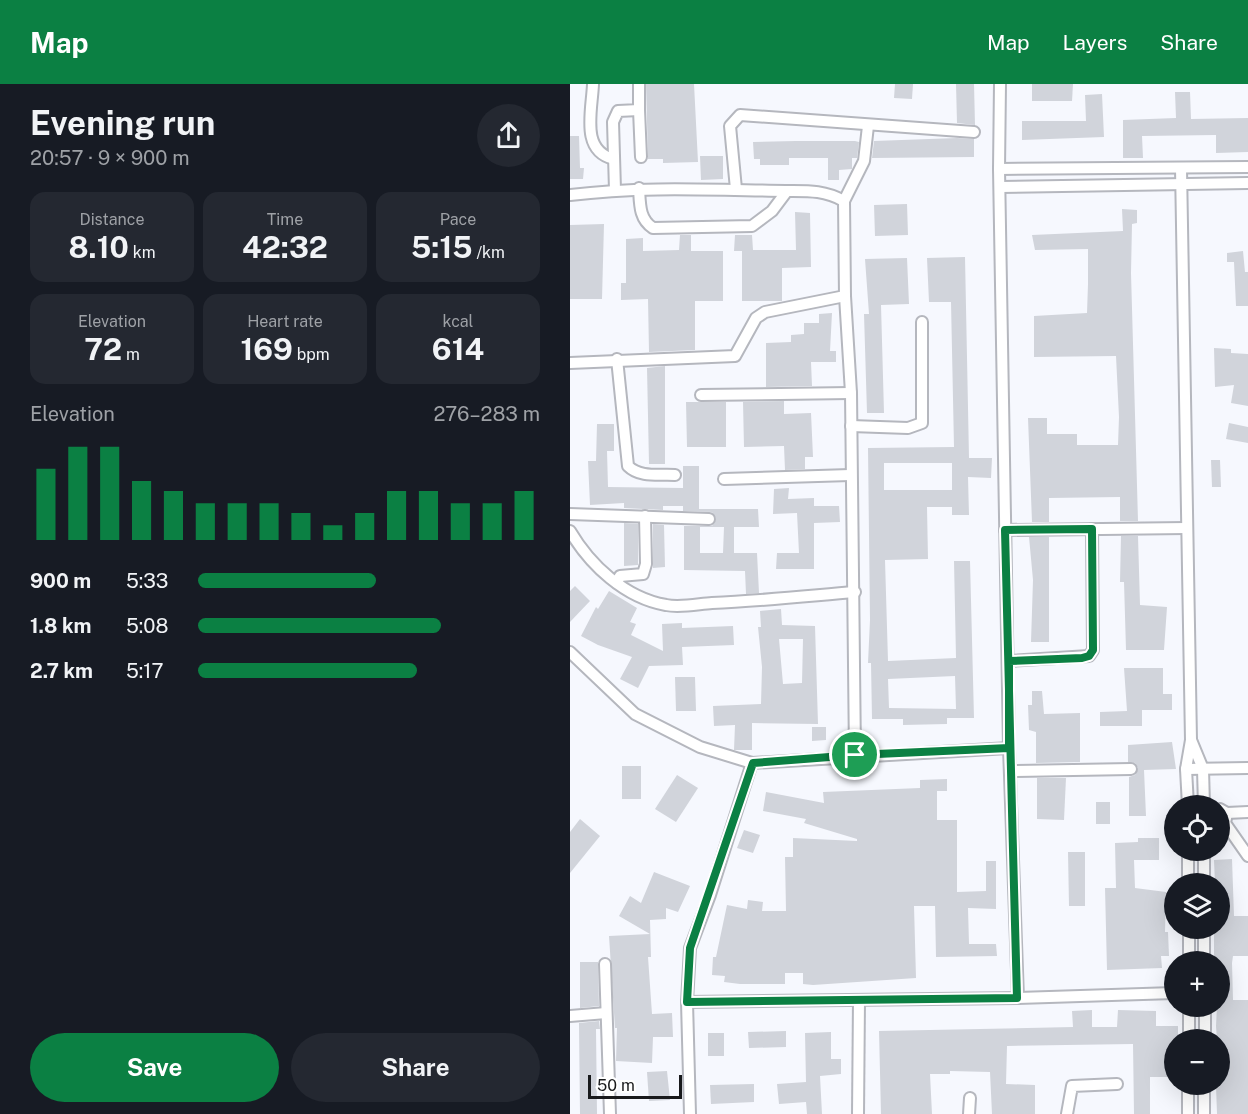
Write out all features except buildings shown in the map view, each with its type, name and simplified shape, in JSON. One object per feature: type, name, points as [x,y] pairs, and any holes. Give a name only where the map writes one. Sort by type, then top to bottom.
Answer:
[{"type":"street","points":[[593,84],[590,139],[594,149],[602,156],[614,159]]},
{"type":"street","points":[[639,84],[641,157]]},
{"type":"street","points":[[1000,84],[999,170],[1009,748],[1017,998]]},
{"type":"street","points":[[615,190],[615,116],[618,111],[639,110]]},
{"type":"street","points":[[736,189],[729,126],[740,115],[974,132]]},
{"type":"street","points":[[855,755],[855,592],[844,201],[864,161],[868,126]]},
{"type":"street","points":[[999,170],[1248,166]]},
{"type":"street","points":[[1181,168],[1191,740],[1186,769],[1188,795]]},
{"type":"street","points":[[1000,187],[1248,183]]},
{"type":"street","points":[[570,195],[639,188],[736,189],[830,193],[844,201]]},
{"type":"street","points":[[639,188],[640,210],[646,224],[653,228],[752,226],[772,211],[788,191]]},
{"type":"street","points":[[570,363],[617,359],[720,359],[735,356],[756,318],[765,312],[845,296]]},
{"type":"street","points":[[851,426],[908,428],[922,423],[922,322]]},
{"type":"street","points":[[617,359],[628,466],[642,474],[675,474]]},
{"type":"street","points":[[701,395],[851,393]]},
{"type":"street","points":[[724,479],[850,475]]},
{"type":"street","points":[[570,514],[709,519]]},
{"type":"street","points":[[617,583],[620,576],[643,574],[646,564],[645,516]]},
{"type":"street","points":[[1005,530],[1187,528]]},
{"type":"street","points":[[1009,661],[1089,656],[1093,650],[1092,529]]},
{"type":"street","points":[[570,531],[595,565],[617,583],[635,595],[667,605],[751,602],[855,592]]},
{"type":"street","points":[[570,652],[635,714],[700,747],[753,763],[855,755],[1009,748]]},
{"type":"street","points":[[1191,740],[1203,769],[1205,795]]},
{"type":"street","points":[[690,1114],[687,1002],[690,948],[753,763]]},
{"type":"street","points":[[1186,769],[1248,768]]},
{"type":"street","points":[[1010,771],[1131,769]]},
{"type":"street","points":[[1230,811],[1248,812]]},
{"type":"street","points":[[1230,830],[1248,856]]},
{"type":"street","points":[[605,964],[610,1114]]},
{"type":"street","points":[[687,1002],[1017,998],[1164,993]]},
{"type":"street","points":[[858,1114],[859,1000]]},
{"type":"street","points":[[570,1016],[606,1013]]},
{"type":"street","points":[[1067,1114],[1072,1086],[1117,1083]]},
{"type":"street","points":[[1188,1095],[1188,1114]]},
{"type":"street","points":[[1204,1095],[1204,1114]]},
{"type":"street","points":[[969,1114],[970,1098]]},
{"type":"route","points":[[855,755],[753,763],[710,895],[690,948],[687,1002],[1017,998],[1009,748],[1005,530],[1092,529],[1093,650],[1089,656],[1082,658],[1009,661],[1009,748],[855,755]]}]
